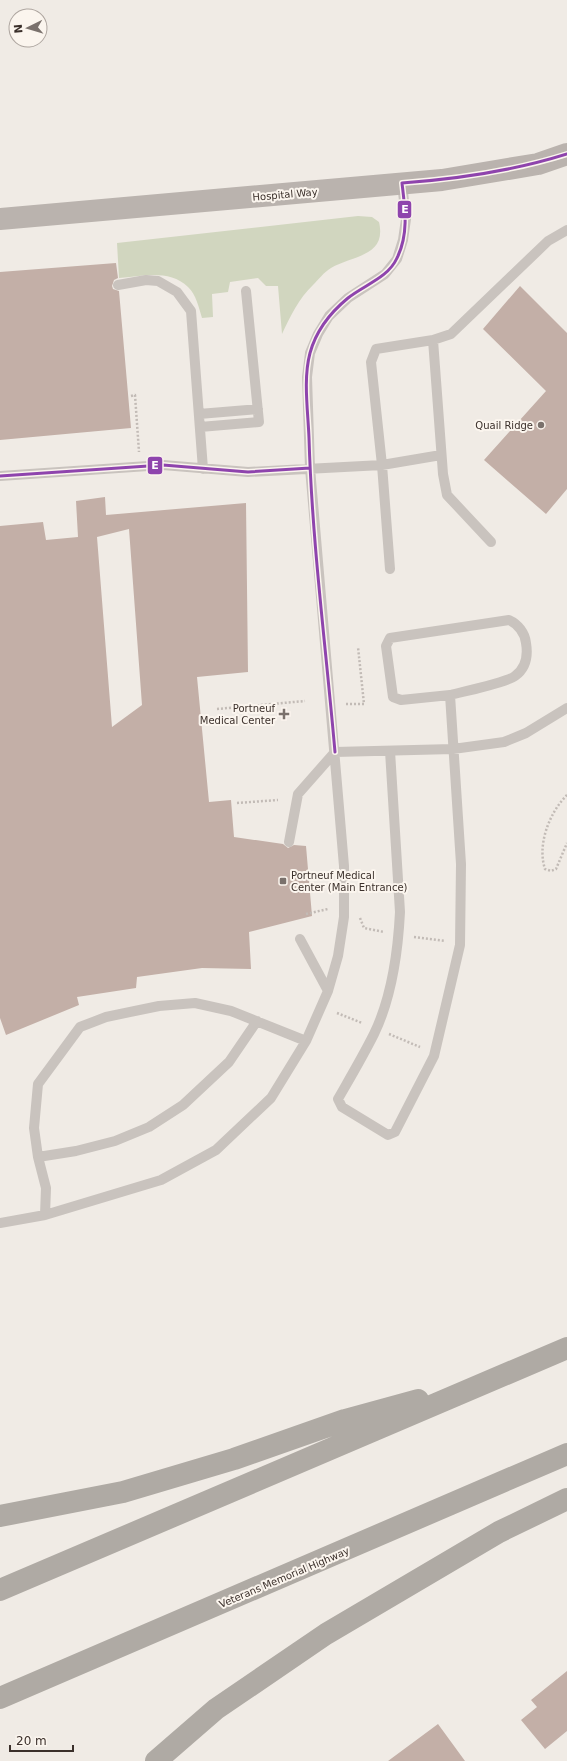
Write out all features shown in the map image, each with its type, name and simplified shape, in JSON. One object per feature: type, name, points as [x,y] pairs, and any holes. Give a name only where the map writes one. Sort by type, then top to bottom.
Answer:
[{"type":"highway","points":[[0,1590],[567,1348]]},
{"type":"highway","points":[[0,1516],[123,1492],[234,1459],[344,1420],[502,1376]]},
{"type":"highway","name":"Veterans Memorial Highway","points":[[0,1698],[567,1454]]},
{"type":"highway","points":[[156,1761],[216,1709],[326,1634],[499,1532],[567,1499]]},
{"type":"street","name":"Hospital Way","points":[[0,219],[402,183],[491,173],[538,164],[567,154]]},
{"type":"lane","points":[[0,1223],[45,1215],[161,1180],[216,1150],[271,1098],[306,1041],[328,991],[338,956],[344,917],[344,866],[310,468],[307,377],[310,353],[318,334],[329,316],[348,298],[385,274],[397,259],[403,240],[406,219],[402,183]]},
{"type":"lane","points":[[390,569],[382,465],[371,362],[376,349],[433,340],[451,334],[548,241],[567,230]]},
{"type":"lane","points":[[118,285],[146,280],[158,281],[177,292],[191,311],[203,469]]},
{"type":"lane","points":[[200,427],[259,422],[246,292]]},
{"type":"lane","points":[[433,340],[442,455],[447,495],[491,542]]},
{"type":"lane","points":[[199,414],[258,409]]},
{"type":"lane","points":[[0,476],[163,465],[248,472],[382,465],[442,455]]},
{"type":"lane","points":[[508,620],[516,623],[526,638],[528,653],[524,666],[515,677],[450,695],[401,700],[392,697],[386,646],[390,638],[508,620]]},
{"type":"lane","points":[[390,751],[400,912],[399,934],[390,988],[374,1033],[338,1099],[342,1107],[388,1135],[395,1132],[434,1056],[460,944],[461,864],[450,695]]},
{"type":"lane","points":[[289,842],[298,794],[335,752],[453,749],[504,742],[526,733],[567,708]]},
{"type":"lane","points":[[300,939],[328,991]]},
{"type":"lane","points":[[45,1215],[46,1188],[38,1157],[34,1128],[38,1084],[80,1027],[106,1016],[159,1006],[195,1003],[231,1011],[306,1041]]},
{"type":"lane","points":[[38,1157],[76,1151],[115,1141],[149,1127],[183,1105],[229,1062],[257,1021]]},
{"type":"path","points":[[131,396],[135,395],[140,456]]},
{"type":"path","points":[[341,704],[364,704],[358,647]]},
{"type":"path","points":[[217,709],[305,701]]},
{"type":"path","points":[[567,795],[557,805],[543,841],[542,859],[545,869],[550,871],[556,868],[567,844]]},
{"type":"path","points":[[237,804],[278,800]]},
{"type":"path","points":[[306,914],[331,909]]},
{"type":"path","points":[[358,912],[364,928],[388,933]]},
{"type":"path","points":[[408,936],[449,942]]},
{"type":"path","points":[[337,1013],[368,1025]]},
{"type":"path","points":[[385,1033],[425,1050]]},
{"type":"green space","points":[[358,216],[372,217],[379,222],[380,233],[378,242],[373,249],[331,268],[324,274],[308,290],[299,302],[282,334],[278,286],[266,286],[258,278],[230,282],[228,292],[212,294],[213,317],[202,318],[193,293],[181,281],[155,275],[119,278],[117,243]]},
{"type":"building","points":[[116,263],[118,278],[114,280],[112,286],[113,289],[119,291],[131,428],[0,440],[0,272]]},
{"type":"building","name":"Quail Ridge","points":[[520,286],[567,333],[567,489],[546,514],[484,460],[546,391],[483,329]]},
{"type":"building","name":"Portneuf Medical Center","points":[[105,497],[106,515],[246,503],[248,672],[197,677],[209,802],[231,800],[234,837],[283,844],[288,848],[294,845],[306,846],[312,916],[249,932],[251,969],[202,968],[137,977],[136,988],[77,997],[79,1005],[6,1035],[0,1018],[0,526],[43,522],[46,540],[78,537],[76,501]],"holes":[[[129,529],[142,705],[112,727],[97,537]]]},
{"type":"building","points":[[567,1671],[567,1731],[545,1749],[521,1720],[537,1707],[531,1700]]},
{"type":"building","points":[[438,1724],[465,1761],[388,1761]]},
{"type":"transit line","name":"E","points":[[335,752],[316,556],[306,395],[308,363],[316,337],[325,322],[336,309],[354,293],[375,281],[388,271],[397,258],[401,249],[405,230],[405,211],[402,183],[444,179],[506,170],[567,154]]},
{"type":"transit line","name":"E","points":[[0,476],[163,465],[248,472],[310,468]]},
{"type":"place","name":"Quail Ridge","points":[[541,425]]},
{"type":"place","name":"Portneuf Medical Center","points":[[284,714]]},
{"type":"place","name":"Portneuf Medical Center (Main Entrance)","points":[[283,881]]}]
